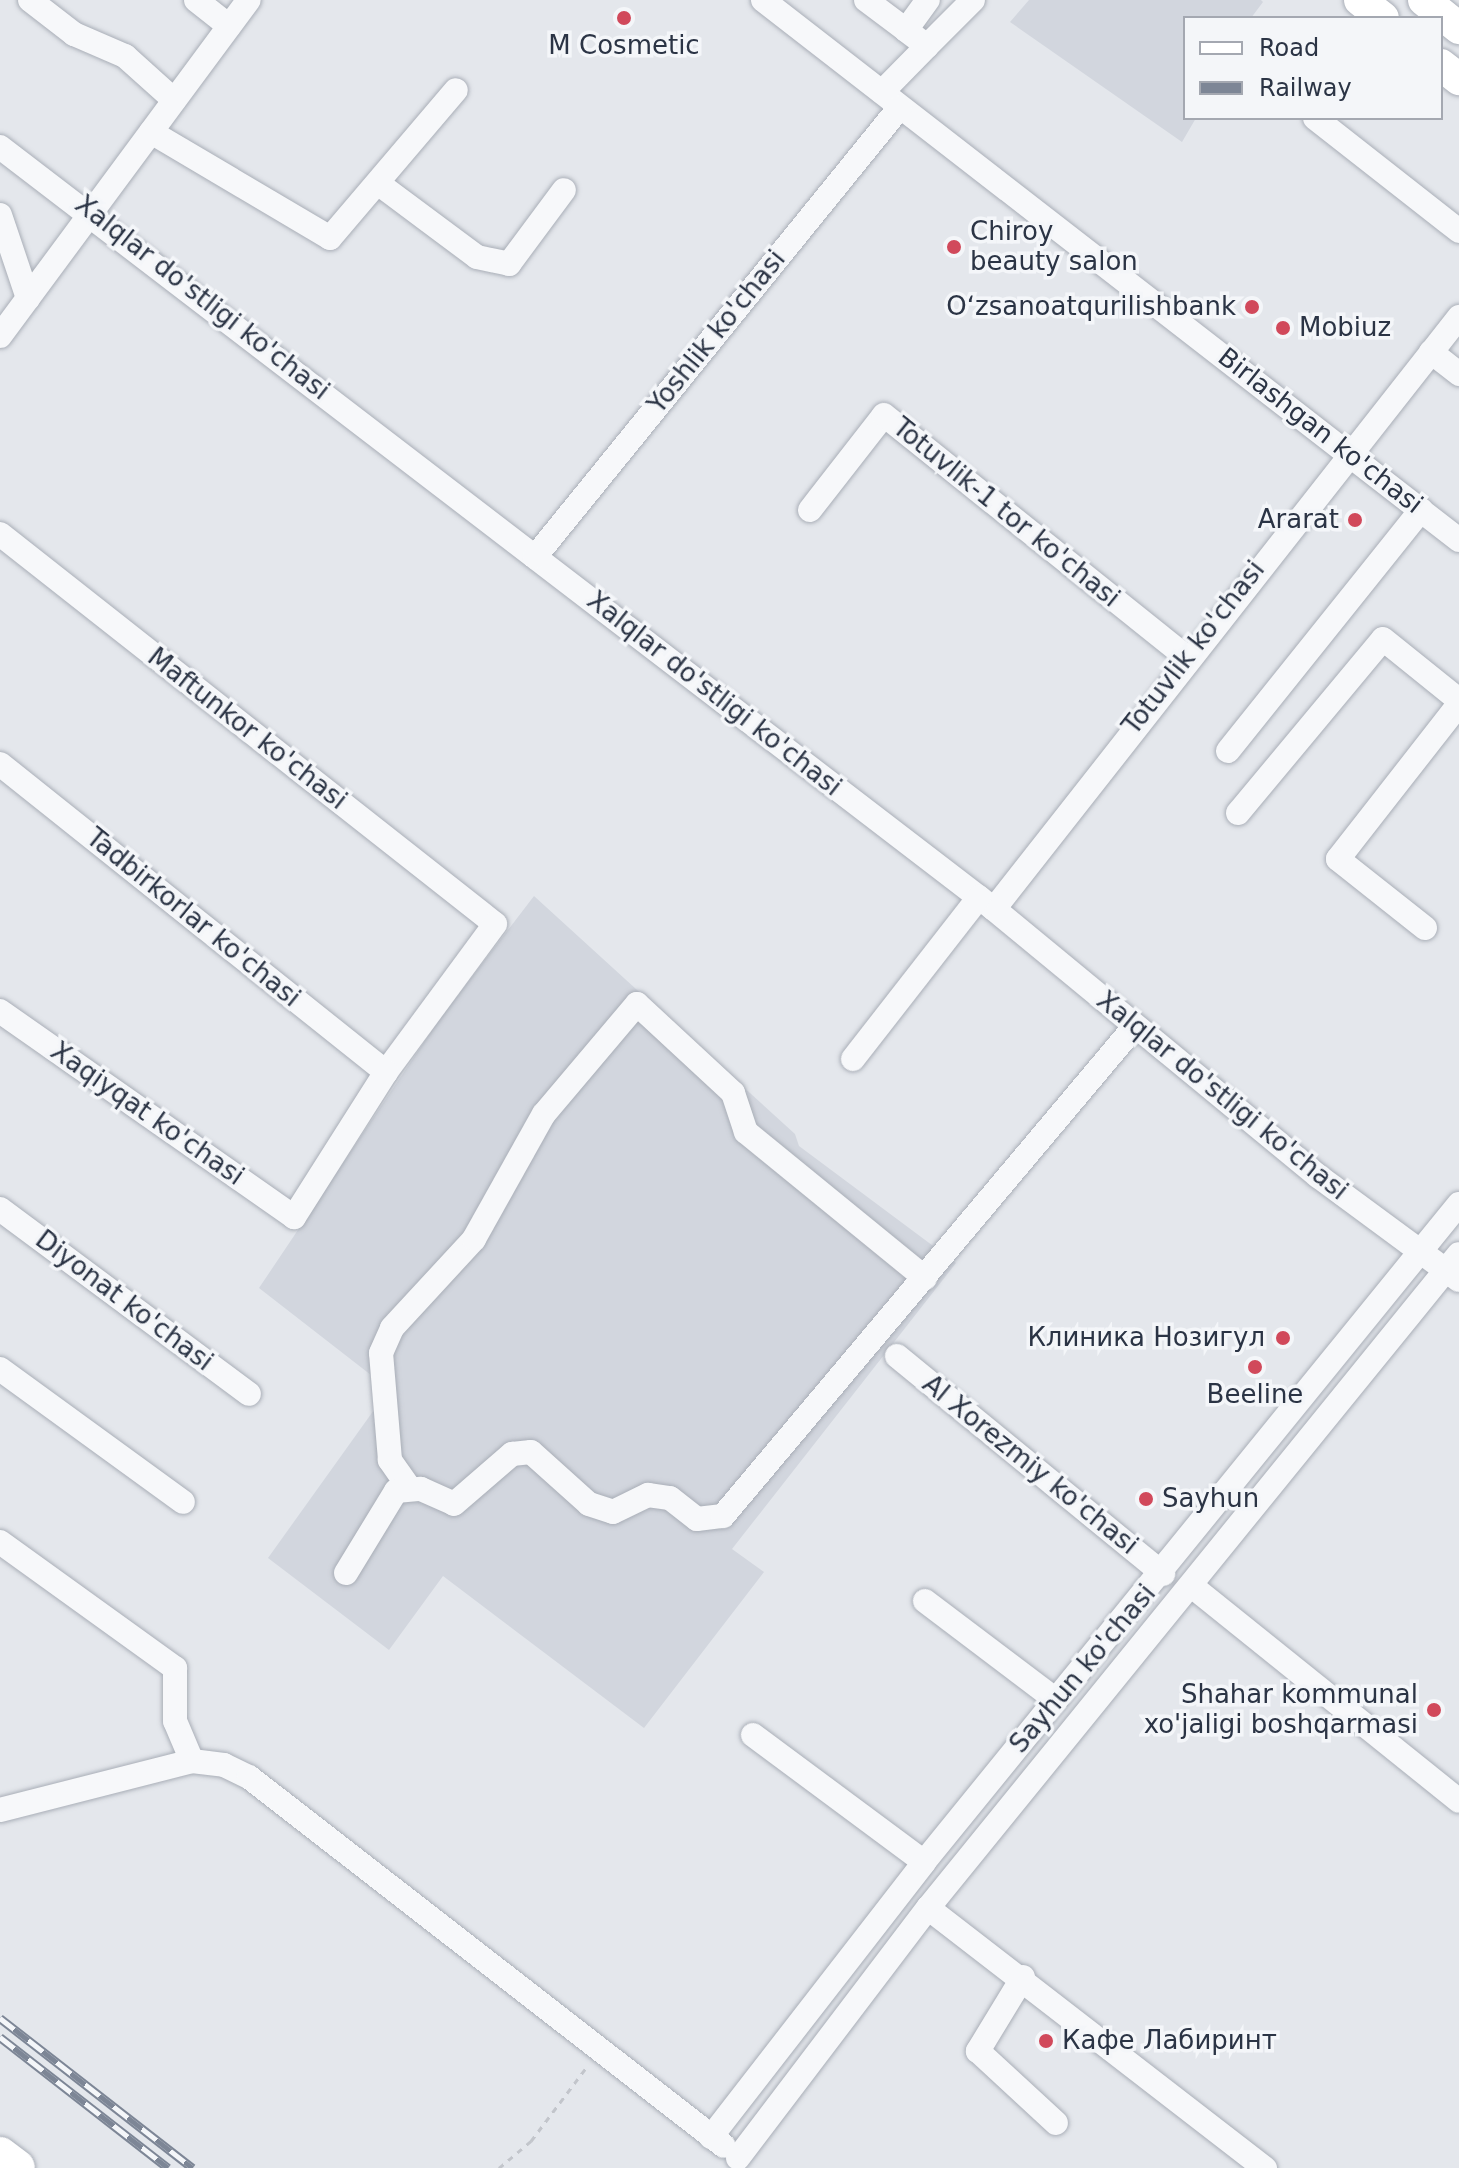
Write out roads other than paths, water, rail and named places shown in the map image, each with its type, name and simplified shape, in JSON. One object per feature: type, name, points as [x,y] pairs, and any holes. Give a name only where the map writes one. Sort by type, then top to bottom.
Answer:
[{"type":"highway","points":[[0,2155],[17,2168]]},
{"type":"main road","points":[[1360,0],[1380,16]]},
{"type":"main road","points":[[1424,0],[1459,28]]},
{"type":"main road","points":[[1443,67],[1459,79]]},
{"type":"street","points":[[30,0],[74,34],[125,56],[174,100]]},
{"type":"street","points":[[196,0],[229,26]]},
{"type":"street","points":[[0,336],[249,0]]},
{"type":"street","name":"Birlashgan ko'chasi","points":[[763,0],[1459,540]]},
{"type":"street","points":[[866,0],[927,46]]},
{"type":"street","points":[[906,30],[928,0]]},
{"type":"street","name":"Yoshlik ko'chasi","points":[[535,557],[891,100],[927,46],[973,0]]},
{"type":"street","points":[[151,132],[330,238],[456,90]]},
{"type":"street","points":[[1318,120],[1459,231]]},
{"type":"street","name":"Xalqlar do'stligi ko'chasi","points":[[0,147],[92,211],[535,557],[986,903],[1135,1026],[1421,1251],[1455,1268]]},
{"type":"street","points":[[379,184],[477,257],[509,264],[564,190]]},
{"type":"street","points":[[0,215],[28,298]]},
{"type":"street","name":"Totuvlik ko'chasi","points":[[853,1059],[986,903],[1459,317]]},
{"type":"street","points":[[1431,352],[1459,374]]},
{"type":"street","name":"Totuvlik-1 tor ko'chasi","points":[[810,510],[884,415],[1186,657]]},
{"type":"street","points":[[1228,751],[1421,510]]},
{"type":"street","name":"Maftunkor ko'chasi","points":[[0,534],[495,924],[386,1072]]},
{"type":"street","points":[[1238,813],[1383,639],[1459,702],[1338,859],[1425,928]]},
{"type":"street","name":"Tadbirkorlar ko'chasi","points":[[0,764],[386,1072]]},
{"type":"street","points":[[925,1278],[746,1132],[733,1093],[637,1004],[544,1114],[474,1239],[392,1328],[381,1353],[390,1460],[408,1486],[454,1504],[512,1454],[531,1452],[589,1504],[613,1512],[648,1495],[670,1498],[697,1519],[723,1516],[925,1278],[1135,1026]]},
{"type":"street","name":"Xaqiyqat ko'chasi","points":[[0,1011],[294,1217],[386,1072]]},
{"type":"street","name":"Sayhun ko'chasi","points":[[711,2137],[924,1862],[1163,1574],[1459,1204]]},
{"type":"street","name":"Diyonat ko'chasi","points":[[0,1209],[249,1394]]},
{"type":"street","name":"Sayhun ko'chasi","points":[[744,2163],[928,1908],[1455,1268]]},
{"type":"street","name":"Al Xorezmiy ko'chasi","points":[[897,1356],[1163,1574]]},
{"type":"street","points":[[0,1369],[183,1502]]},
{"type":"street","points":[[346,1573],[396,1491],[408,1486]]},
{"type":"street","points":[[0,1542],[175,1668],[175,1721],[192,1761]]},
{"type":"street","points":[[1193,1587],[1459,1801]]},
{"type":"street","points":[[925,1601],[1056,1700]]},
{"type":"street","points":[[753,1735],[924,1862]]},
{"type":"street","points":[[0,1810],[192,1761],[249,1777],[744,2163]]},
{"type":"street","points":[[928,1908],[1023,1977],[1265,2168]]},
{"type":"street","points":[[1023,1977],[978,2051],[1056,2123]]},
{"type":"railway","points":[[0,2018],[193,2168]]},
{"type":"railway","points":[[0,2037],[168,2168]]},
{"type":"place","name":"M Cosmetic","points":[[624,18]]},
{"type":"place","name":"Chiroy beauty salon","points":[[954,247]]},
{"type":"place","name":"Oʻzsanoatqurilishbank","points":[[1252,307]]},
{"type":"place","name":"Mobiuz","points":[[1283,328]]},
{"type":"place","name":"Ararat","points":[[1355,520]]},
{"type":"place","name":"Клиника Нозигул","points":[[1283,1338]]},
{"type":"place","name":"Beeline","points":[[1255,1367]]},
{"type":"place","name":"Sayhun","points":[[1146,1499]]},
{"type":"place","name":"Shahar kommunal xo'jaligi boshqarmasi","points":[[1434,1710]]},
{"type":"place","name":"Кафе Лабиринт","points":[[1046,2041]]}]
